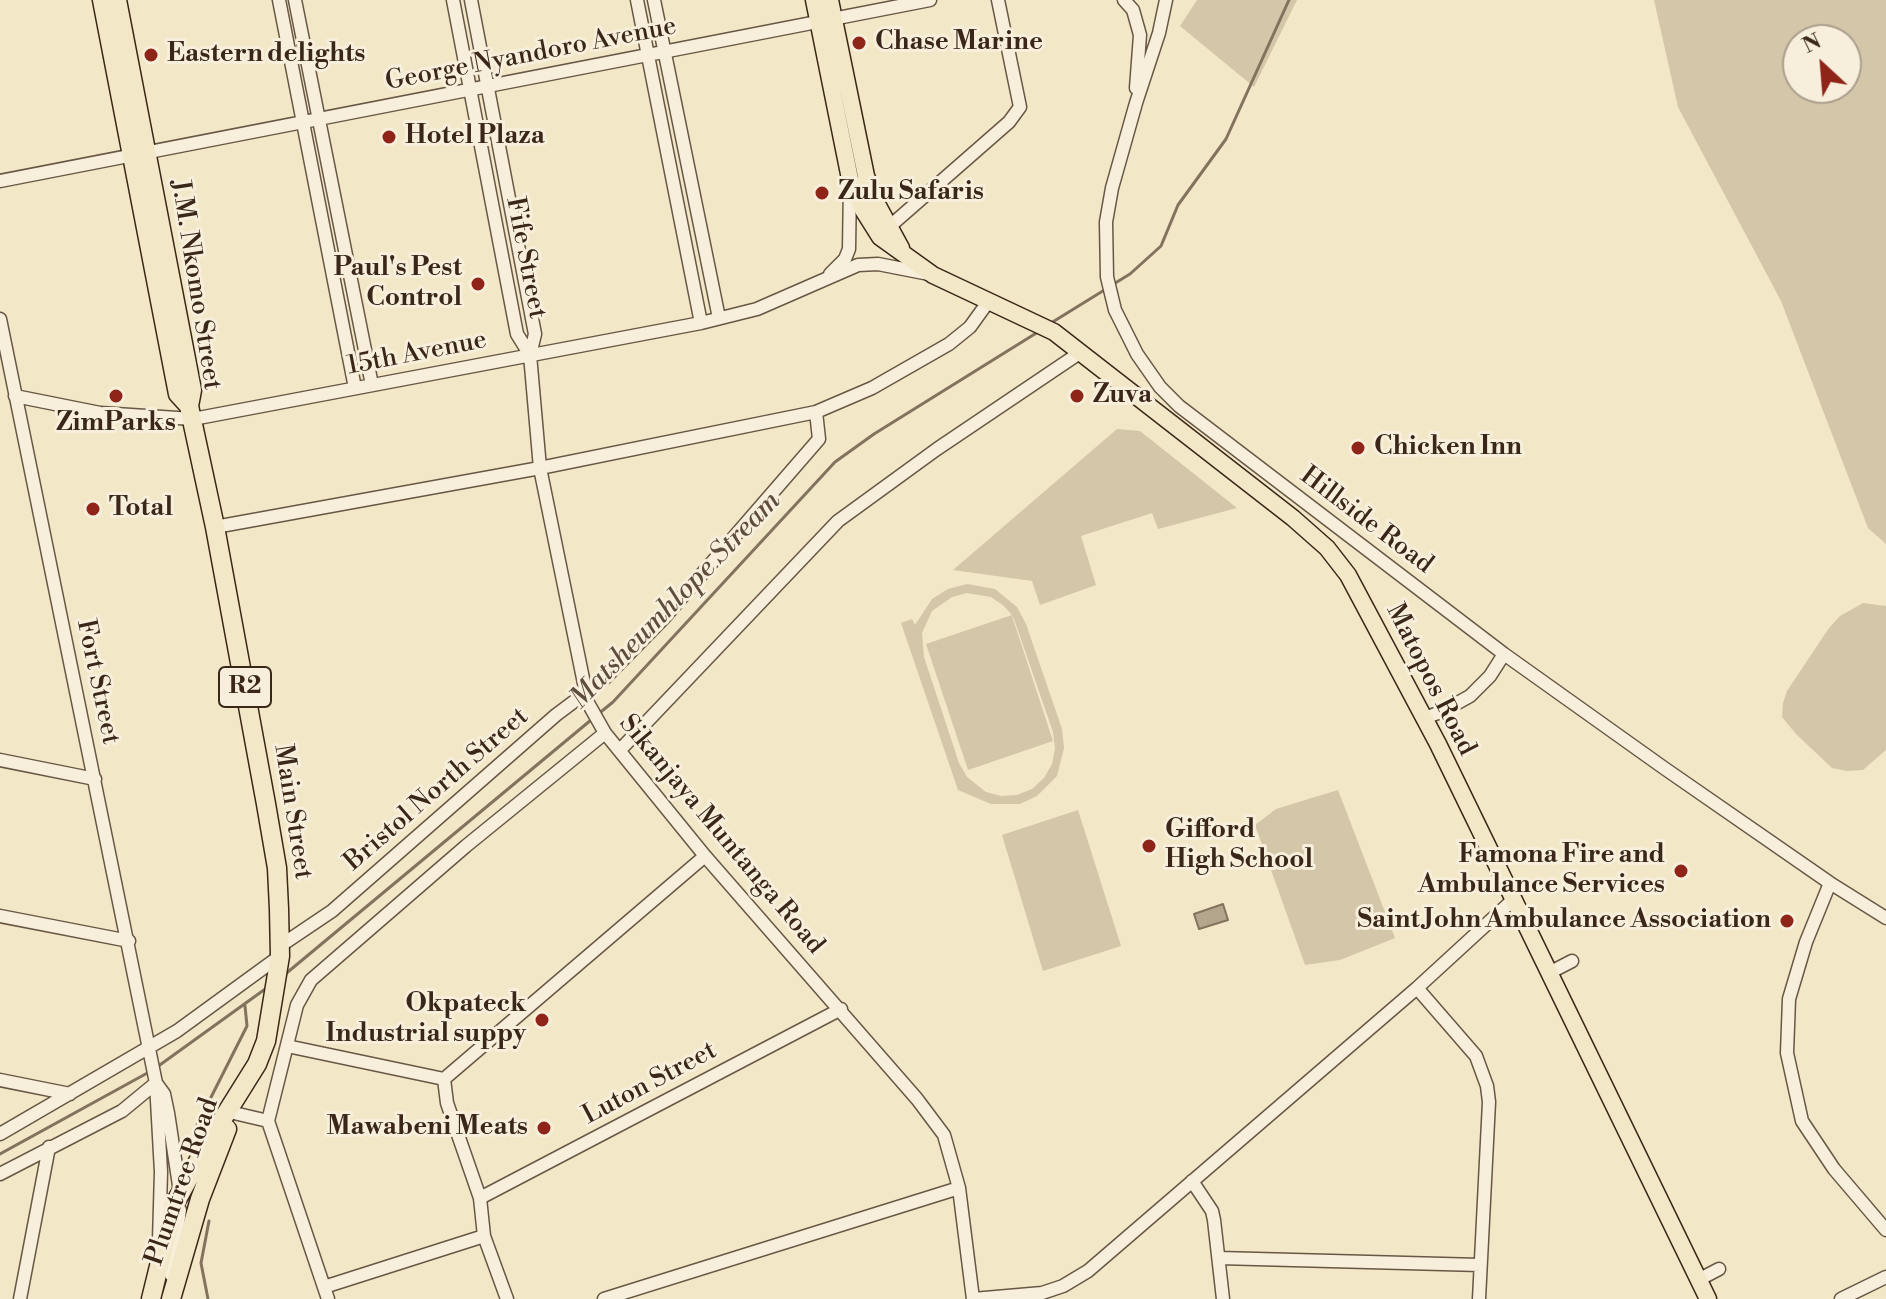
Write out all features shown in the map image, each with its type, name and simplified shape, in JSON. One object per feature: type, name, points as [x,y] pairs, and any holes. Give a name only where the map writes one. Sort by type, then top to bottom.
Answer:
[{"type":"highway","name":"J.M. Nkomo Street","points":[[102,0],[192,390],[191,412]]},
{"type":"highway","name":"J.M. Nkomo Street","points":[[117,0],[139,154]]},
{"type":"highway","name":"Main Street","points":[[191,412],[277,868],[279,958],[274,995],[266,1041],[246,1082]]},
{"type":"highway","name":"Plumtree Road","points":[[170,1299],[200,1199],[246,1082]]},
{"type":"highway","name":"Plumtree Road","points":[[151,1299],[170,1216],[180,1193],[246,1082]]},
{"type":"main road","points":[[814,0],[826,20],[866,176],[889,227],[908,259]]},
{"type":"main road","points":[[826,20],[830,0]]},
{"type":"main road","name":"Matopos Road","points":[[826,20],[850,179],[863,210],[880,237],[933,275],[1054,332],[1327,548],[1348,575],[1425,718],[1708,1299]]},
{"type":"street","points":[[279,0],[355,388]]},
{"type":"street","points":[[295,0],[372,385]]},
{"type":"street","name":"Fife Street","points":[[453,0],[517,334],[530,355]]},
{"type":"street","name":"Fife Street","points":[[471,0],[535,334],[530,355]]},
{"type":"street","points":[[637,0],[701,323]]},
{"type":"street","points":[[654,0],[719,318]]},
{"type":"street","name":"George Nyandoro Avenue","points":[[0,181],[930,0]]},
{"type":"street","points":[[889,227],[1009,122],[1020,107],[998,0]]},
{"type":"street","points":[[1124,0],[1133,10],[1140,35],[1136,103]]},
{"type":"street","name":"Hillside Road","points":[[1166,0],[1112,188],[1106,222],[1107,277],[1115,310],[1137,354],[1160,387],[1179,406],[1504,654],[1830,883],[1886,918]]},
{"type":"street","name":"15th Avenue","points":[[822,282],[845,259],[849,249],[850,179]]},
{"type":"street","name":"15th Avenue","points":[[15,396],[100,413],[191,412],[355,388],[701,323],[757,309],[858,265],[878,264],[933,275]]},
{"type":"street","points":[[215,527],[540,468],[816,412],[872,388],[949,344],[970,327],[988,302]]},
{"type":"street","name":"Fort Street","points":[[0,319],[156,1080]]},
{"type":"street","points":[[620,750],[838,521],[937,449],[1081,352]]},
{"type":"street","name":"Sikanjaya Muntanga Road","points":[[530,355],[540,468],[586,699],[603,730],[705,856],[841,1009],[944,1135],[959,1188],[973,1299]]},
{"type":"street","name":"Bristol North Street","points":[[0,1134],[150,1051],[279,958],[556,715],[586,699],[663,619],[819,439],[816,412]]},
{"type":"street","points":[[1425,718],[1470,696],[1490,676],[1504,654]]},
{"type":"street","points":[[484,1236],[326,1293],[268,1121],[297,1005],[318,973],[603,730]]},
{"type":"street","points":[[0,760],[95,779]]},
{"type":"street","points":[[444,1079],[705,856]]},
{"type":"street","points":[[1830,883],[1806,942],[1789,999],[1787,1053],[1802,1121],[1834,1169],[1886,1230]]},
{"type":"street","points":[[973,1299],[1042,1293],[1063,1286],[1088,1271],[1417,988],[1514,899]]},
{"type":"street","points":[[0,916],[129,941]]},
{"type":"street","points":[[1549,973],[1572,961]]},
{"type":"street","points":[[1417,988],[1476,1056],[1487,1086],[1489,1102],[1479,1299]]},
{"type":"street","name":"Luton Street","points":[[480,1198],[841,1009]]},
{"type":"street","points":[[287,1046],[444,1079]]},
{"type":"street","points":[[444,1079],[447,1103],[480,1198],[484,1236],[507,1299]]},
{"type":"street","points":[[0,1080],[70,1094]]},
{"type":"street","points":[[0,1174],[122,1111],[156,1080]]},
{"type":"street","points":[[156,1080],[164,1094],[180,1193],[170,1299]]},
{"type":"street","points":[[156,1080],[161,1198],[156,1271]]},
{"type":"street","points":[[234,1113],[268,1121]]},
{"type":"street","points":[[20,1299],[49,1147]]},
{"type":"street","points":[[1192,1181],[1212,1211],[1223,1299]]},
{"type":"street","points":[[604,1299],[959,1188]]},
{"type":"street","points":[[1219,1258],[1480,1265]]},
{"type":"street","points":[[1698,1280],[1719,1269]]},
{"type":"street","points":[[1841,1299],[1886,1277]]},
{"type":"shaded area","points":[[1197,0],[1297,0],[1254,87],[1180,26]]},
{"type":"shaded area","points":[[1654,0],[1886,0],[1886,544],[1868,528],[1781,301],[1678,107]]},
{"type":"shaded area","points":[[1117,429],[1140,431],[1237,508],[1158,529],[1152,513],[1081,536],[1096,585],[1040,605],[1032,581],[953,570]]},
{"type":"shaded area","points":[[967,584],[995,589],[1017,607],[1026,624],[1062,729],[1064,748],[1057,776],[1037,796],[1020,804],[991,804],[958,790],[901,623],[912,619],[915,625],[932,599],[948,589]],"holes":[[[967,593],[991,597],[1012,615],[926,644],[968,770],[1053,741],[1012,616],[1014,619],[1053,732],[1055,748],[1052,764],[1044,778],[1032,789],[1017,795],[1001,796],[986,792],[967,777],[959,763],[924,657],[922,633],[932,611],[952,597]]]},
{"type":"shaded area","points":[[1863,603],[1886,606],[1886,750],[1863,770],[1847,771],[1832,768],[1796,734],[1782,717],[1783,703],[1787,691],[1829,628],[1840,616]]},
{"type":"shaded area","points":[[1338,790],[1395,938],[1340,960],[1305,965],[1255,825],[1276,809]]},
{"type":"shaded area","points":[[1078,810],[1121,946],[1043,971],[1002,835]]},
{"type":"shaded area","points":[[1223,904],[1228,920],[1199,929],[1194,914]]},
{"type":"waterway","name":"Matsheumhlope Stream","points":[[1112,285],[1130,274],[1161,246],[1178,205],[1226,139],[1289,0]]},
{"type":"waterway","name":"Matsheumhlope Stream","points":[[1051,323],[1106,289]]},
{"type":"waterway","name":"Matsheumhlope Stream","points":[[597,715],[613,702],[835,462],[874,434],[1038,332]]},
{"type":"waterway","name":"Matsheumhlope Stream","points":[[283,976],[591,720]]},
{"type":"waterway","name":"Matsheumhlope Stream","points":[[157,1067],[268,987]]},
{"type":"waterway","points":[[195,1129],[247,1026],[245,1006]]},
{"type":"waterway","name":"Matsheumhlope Stream","points":[[0,1154],[151,1071]]},
{"type":"waterway","points":[[208,1299],[201,1263],[209,1221]]},
{"type":"place","name":"Chase Marine","points":[[859,43]]},
{"type":"place","name":"Eastern delights","points":[[151,55]]},
{"type":"place","name":"Hotel Plaza","points":[[389,137]]},
{"type":"place","name":"Zulu Safaris","points":[[822,193]]},
{"type":"place","name":"Paul's Pest Control","points":[[478,284]]},
{"type":"place","name":"ZimParks","points":[[116,396]]},
{"type":"place","name":"Zuva","points":[[1077,396]]},
{"type":"place","name":"Chicken Inn","points":[[1358,448]]},
{"type":"place","name":"Total","points":[[93,509]]},
{"type":"place","name":"Gifford High School","points":[[1149,846]]},
{"type":"place","name":"Famona Fire and Ambulance Services","points":[[1681,871]]},
{"type":"place","name":"Saint John Ambulance Association","points":[[1787,921]]},
{"type":"place","name":"Okpateck Industrial suppy","points":[[542,1020]]},
{"type":"place","name":"Mawabeni Meats","points":[[544,1128]]}]
